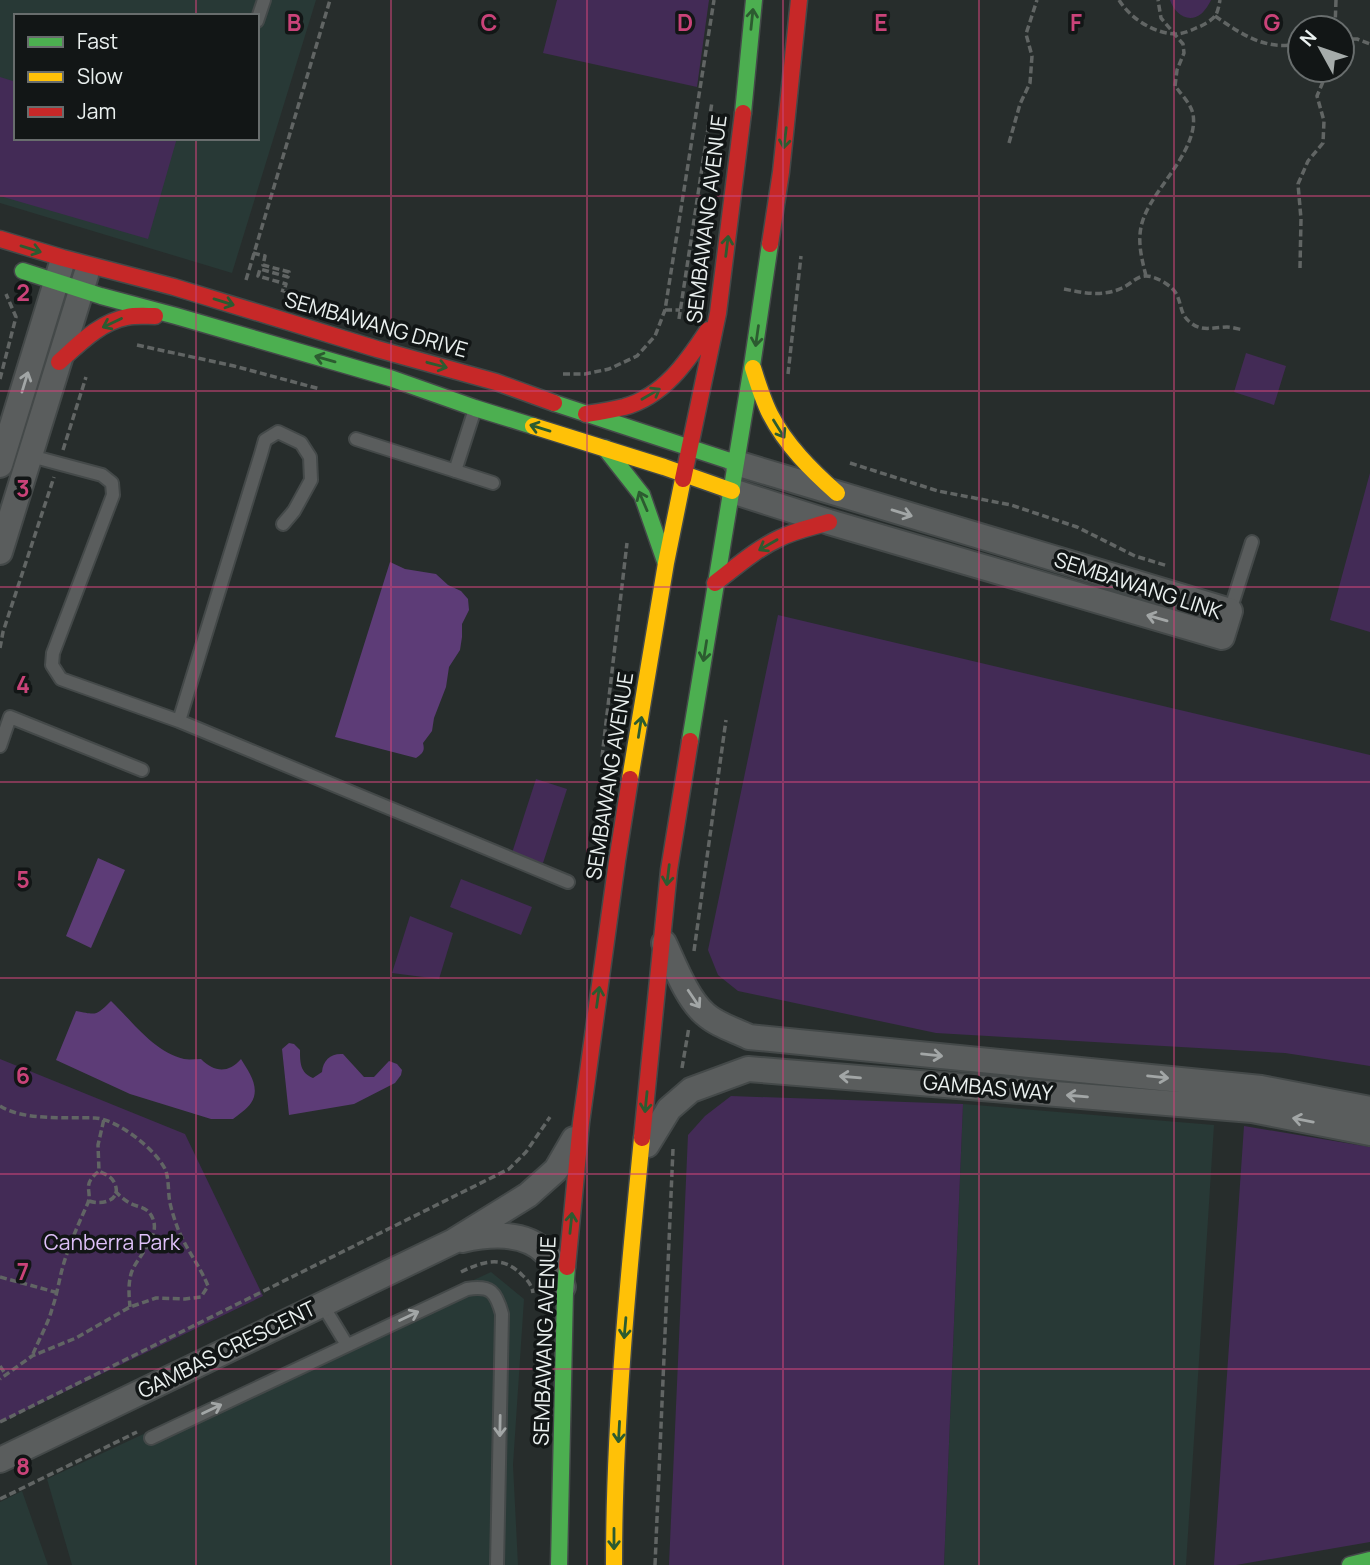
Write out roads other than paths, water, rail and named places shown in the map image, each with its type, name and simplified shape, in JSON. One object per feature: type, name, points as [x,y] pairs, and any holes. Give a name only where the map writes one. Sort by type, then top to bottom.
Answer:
[{"type":"main road","name":"SEMBAWANG AVENUE","points":[[559,1565],[565,1291],[582,1122],[617,861],[666,563],[718,313],[738,160],[754,0]]},
{"type":"main road","points":[[614,1565],[622,1364],[668,870],[752,366],[781,172],[799,0]]},
{"type":"main road","name":"SEMBAWANG DRIVE","points":[[0,239],[60,270],[82,289],[390,378],[732,491]]},
{"type":"main road","name":"SEMBAWANG DRIVE","points":[[9,267],[60,270],[89,265],[174,287],[496,382],[736,463]]},
{"type":"main road","points":[[586,414],[628,406],[658,391],[685,365],[718,313]]},
{"type":"main road","points":[[59,362],[82,340],[117,320],[127,317],[176,316]]},
{"type":"main road","points":[[752,366],[769,414],[785,439],[802,462],[837,493]]},
{"type":"main road","points":[[605,448],[642,495],[666,563]]},
{"type":"main road","points":[[715,583],[771,542],[829,522]]},
{"type":"main road","points":[[1350,1565],[1370,1560]]},
{"type":"street","points":[[1,545],[89,265]]},
{"type":"street","points":[[3,456],[60,270]]},
{"type":"street","name":"SEMBAWANG LINK","points":[[732,491],[1222,637],[1230,611],[736,463]]},
{"type":"street","name":"GAMBAS WAY","points":[[662,939],[684,985],[703,1013],[749,1037],[1261,1088],[1370,1108]]},
{"type":"street","name":"GAMBAS WAY","points":[[641,1155],[669,1109],[691,1090],[748,1069],[1252,1110],[1370,1133]]},
{"type":"street","name":"GAMBAS CRESCENT","points":[[0,1460],[454,1241],[528,1195],[556,1170],[571,1147],[582,1122]]},
{"type":"street","name":"GAMBAS CRESCENT","points":[[454,1241],[479,1236],[526,1240],[547,1253],[565,1291]]},
{"type":"lane","points":[[454,471],[475,408]]},
{"type":"lane","points":[[178,721],[265,440],[278,432],[301,443],[310,457],[311,480],[294,511],[283,524]]},
{"type":"lane","points":[[356,439],[493,483]]},
{"type":"lane","points":[[3,456],[30,456],[102,475],[112,483],[113,495],[53,653],[52,665],[61,679],[178,721],[568,883]]},
{"type":"lane","points":[[1230,611],[1252,542]]},
{"type":"lane","points":[[0,746],[10,717],[142,770]]},
{"type":"lane","points":[[151,1438],[467,1289],[482,1287],[498,1299],[502,1314],[497,1565]]},
{"type":"lane","points":[[322,1304],[347,1345]]},
{"type":"park label","name":"Canberra Park","points":[[112,1243]]}]
